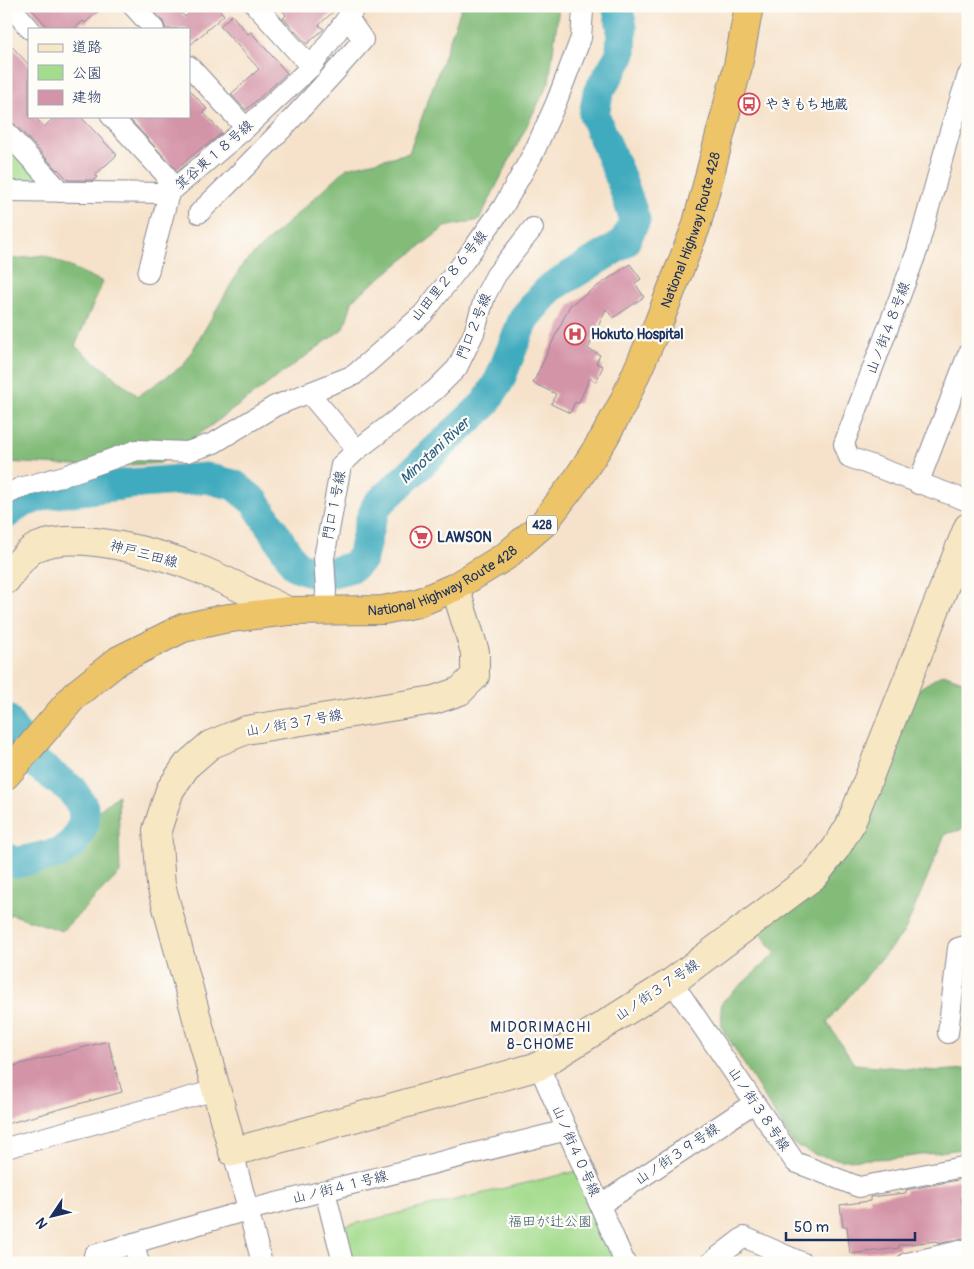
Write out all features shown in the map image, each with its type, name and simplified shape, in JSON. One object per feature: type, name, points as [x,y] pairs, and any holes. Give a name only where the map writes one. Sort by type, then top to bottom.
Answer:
[{"type":"highway","name":"National Highway Route 428","points":[[10,770],[75,695],[118,660],[183,628],[223,620],[288,611],[326,600],[383,610],[418,603],[455,587],[506,556],[543,524],[578,478],[604,438],[623,403],[658,324],[696,227],[738,66],[749,6]]},
{"type":"street","points":[[10,6],[29,28]]},
{"type":"street","points":[[133,6],[153,28]]},
{"type":"street","points":[[256,6],[312,67]]},
{"type":"street","name":"山田里２８６号線","points":[[6,496],[20,488],[64,476],[137,450],[187,452],[214,443],[275,406],[354,375],[423,314],[499,213],[534,152],[556,103],[581,38],[583,10]]},
{"type":"street","name":"箕谷東１８号線","points":[[6,191],[169,193],[246,128],[312,67],[352,12]]},
{"type":"street","name":"箕谷東１８号線","points":[[199,213],[244,169],[330,78],[363,40],[352,12]]},
{"type":"street","points":[[190,67],[246,128]]},
{"type":"street","name":"山ノ街４８号線","points":[[968,75],[950,131],[917,251],[844,444],[849,457],[968,501]]},
{"type":"street","points":[[113,118],[166,175],[169,193],[148,274]]},
{"type":"street","points":[[6,132],[61,192]]},
{"type":"street","name":"門口２号線","points":[[357,450],[435,390],[456,368],[474,333],[485,296],[496,275],[533,228]]},
{"type":"street","points":[[918,484],[968,354]]},
{"type":"street","points":[[309,393],[357,450]]},
{"type":"street","name":"門口１号線","points":[[326,600],[324,558],[341,465],[357,450]]},
{"type":"street","name":"山ノ街３７号線","points":[[233,1152],[539,1066],[672,982],[815,874],[836,848],[850,825],[968,527]]},
{"type":"street","name":"神戸三田線","points":[[6,580],[20,561],[36,547],[62,541],[100,542],[158,556],[200,570],[288,611]]},
{"type":"street","name":"山ノ街３７号線","points":[[262,1263],[161,885],[157,830],[170,790],[187,765],[210,746],[246,730],[434,700],[460,691],[475,676],[475,652],[455,587]]},
{"type":"street","points":[[948,1033],[958,948],[968,945]]},
{"type":"street","name":"山ノ街３８号線","points":[[672,982],[795,1162],[859,1187],[968,1166]]},
{"type":"street","name":"山ノ街４０号線","points":[[539,1066],[625,1263]]},
{"type":"street","points":[[6,1148],[216,1090]]},
{"type":"street","name":"山ノ街３９号線","points":[[600,1205],[754,1102]]},
{"type":"street","name":"山ノ街４１号線","points":[[94,1255],[248,1210],[567,1130]]},
{"type":"street","points":[[326,1191],[343,1263]]},
{"type":"street","points":[[710,1263],[744,1237],[803,1263]]},
{"type":"street","points":[[134,1243],[139,1263]]},
{"type":"street","points":[[907,1263],[968,1249]]},
{"type":"green space","points":[[462,6],[559,6],[549,82],[479,220],[445,227],[353,299],[344,328],[160,463],[100,467],[6,462],[6,260],[44,255],[103,282],[75,346],[138,396],[184,365],[243,264],[347,168],[409,153]]},
{"type":"green space","points":[[6,140],[40,177],[33,182],[6,181]]},
{"type":"green space","points":[[943,674],[968,683],[968,828],[945,834],[905,931],[827,1022],[854,1064],[936,1071],[968,1069],[968,1148],[900,1158],[842,1160],[816,1155],[793,1144],[722,1028],[721,1003],[776,953],[757,929],[826,869],[910,694]]},
{"type":"green space","points":[[118,795],[120,873],[62,931],[11,914],[6,919],[6,853],[27,869]]},
{"type":"green space","name":"福田が辻公園","points":[[577,1171],[616,1263],[351,1263],[341,1227]]},
{"type":"building","points":[[29,6],[104,6],[85,23],[83,21],[75,28],[48,28]]},
{"type":"building","points":[[149,6],[176,6],[185,17],[197,6],[216,6],[224,15],[190,45],[190,28],[166,28],[163,21]]},
{"type":"building","points":[[279,6],[339,6],[319,25],[324,29],[307,44],[283,18],[286,15]]},
{"type":"building","points":[[232,15],[248,34],[251,32],[287,73],[246,110],[231,94],[259,69],[220,26]]},
{"type":"building","points":[[6,40],[28,64],[28,118],[36,118],[44,127],[54,118],[82,118],[117,155],[95,175],[97,177],[94,180],[68,180],[15,124],[6,120]]},
{"type":"building","points":[[190,90],[207,109],[203,112],[222,133],[176,170],[129,118],[190,118]]},
{"type":"building","name":"Hokuto Hospital","points":[[630,264],[641,279],[635,283],[644,297],[613,318],[606,309],[588,349],[600,355],[596,363],[603,366],[596,382],[590,378],[578,404],[575,402],[570,413],[551,404],[556,394],[533,383],[570,305]]},
{"type":"building","points":[[108,1041],[122,1092],[6,1124],[6,1068]]},
{"type":"building","points":[[968,1178],[968,1196],[961,1197],[967,1237],[938,1244],[937,1241],[899,1245],[899,1248],[850,1254],[847,1226],[843,1227],[840,1205],[870,1201],[870,1197],[906,1193],[906,1190]]},
{"type":"waterway","name":"Minotani River","points":[[6,514],[19,504],[47,494],[128,484],[206,478],[234,485],[255,502],[296,566],[322,575],[352,567],[362,558],[370,522],[377,505],[485,404],[500,379],[524,318],[550,288],[624,243],[635,220],[621,179],[594,115],[598,93],[621,54],[622,27],[617,6]]},
{"type":"waterway","name":"Minotani River","points":[[6,719],[34,762],[72,790],[83,807],[84,823],[74,842],[60,853],[15,863],[6,858]]},
{"type":"place","name":"やきもち地蔵","points":[[749,104]]},
{"type":"place","name":"Hokuto Hospital","points":[[575,334]]},
{"type":"place","name":"LAWSON","points":[[421,537]]},
{"type":"district","name":"MIDORIMACHI 8-CHOME","points":[[541,1036]]}]
